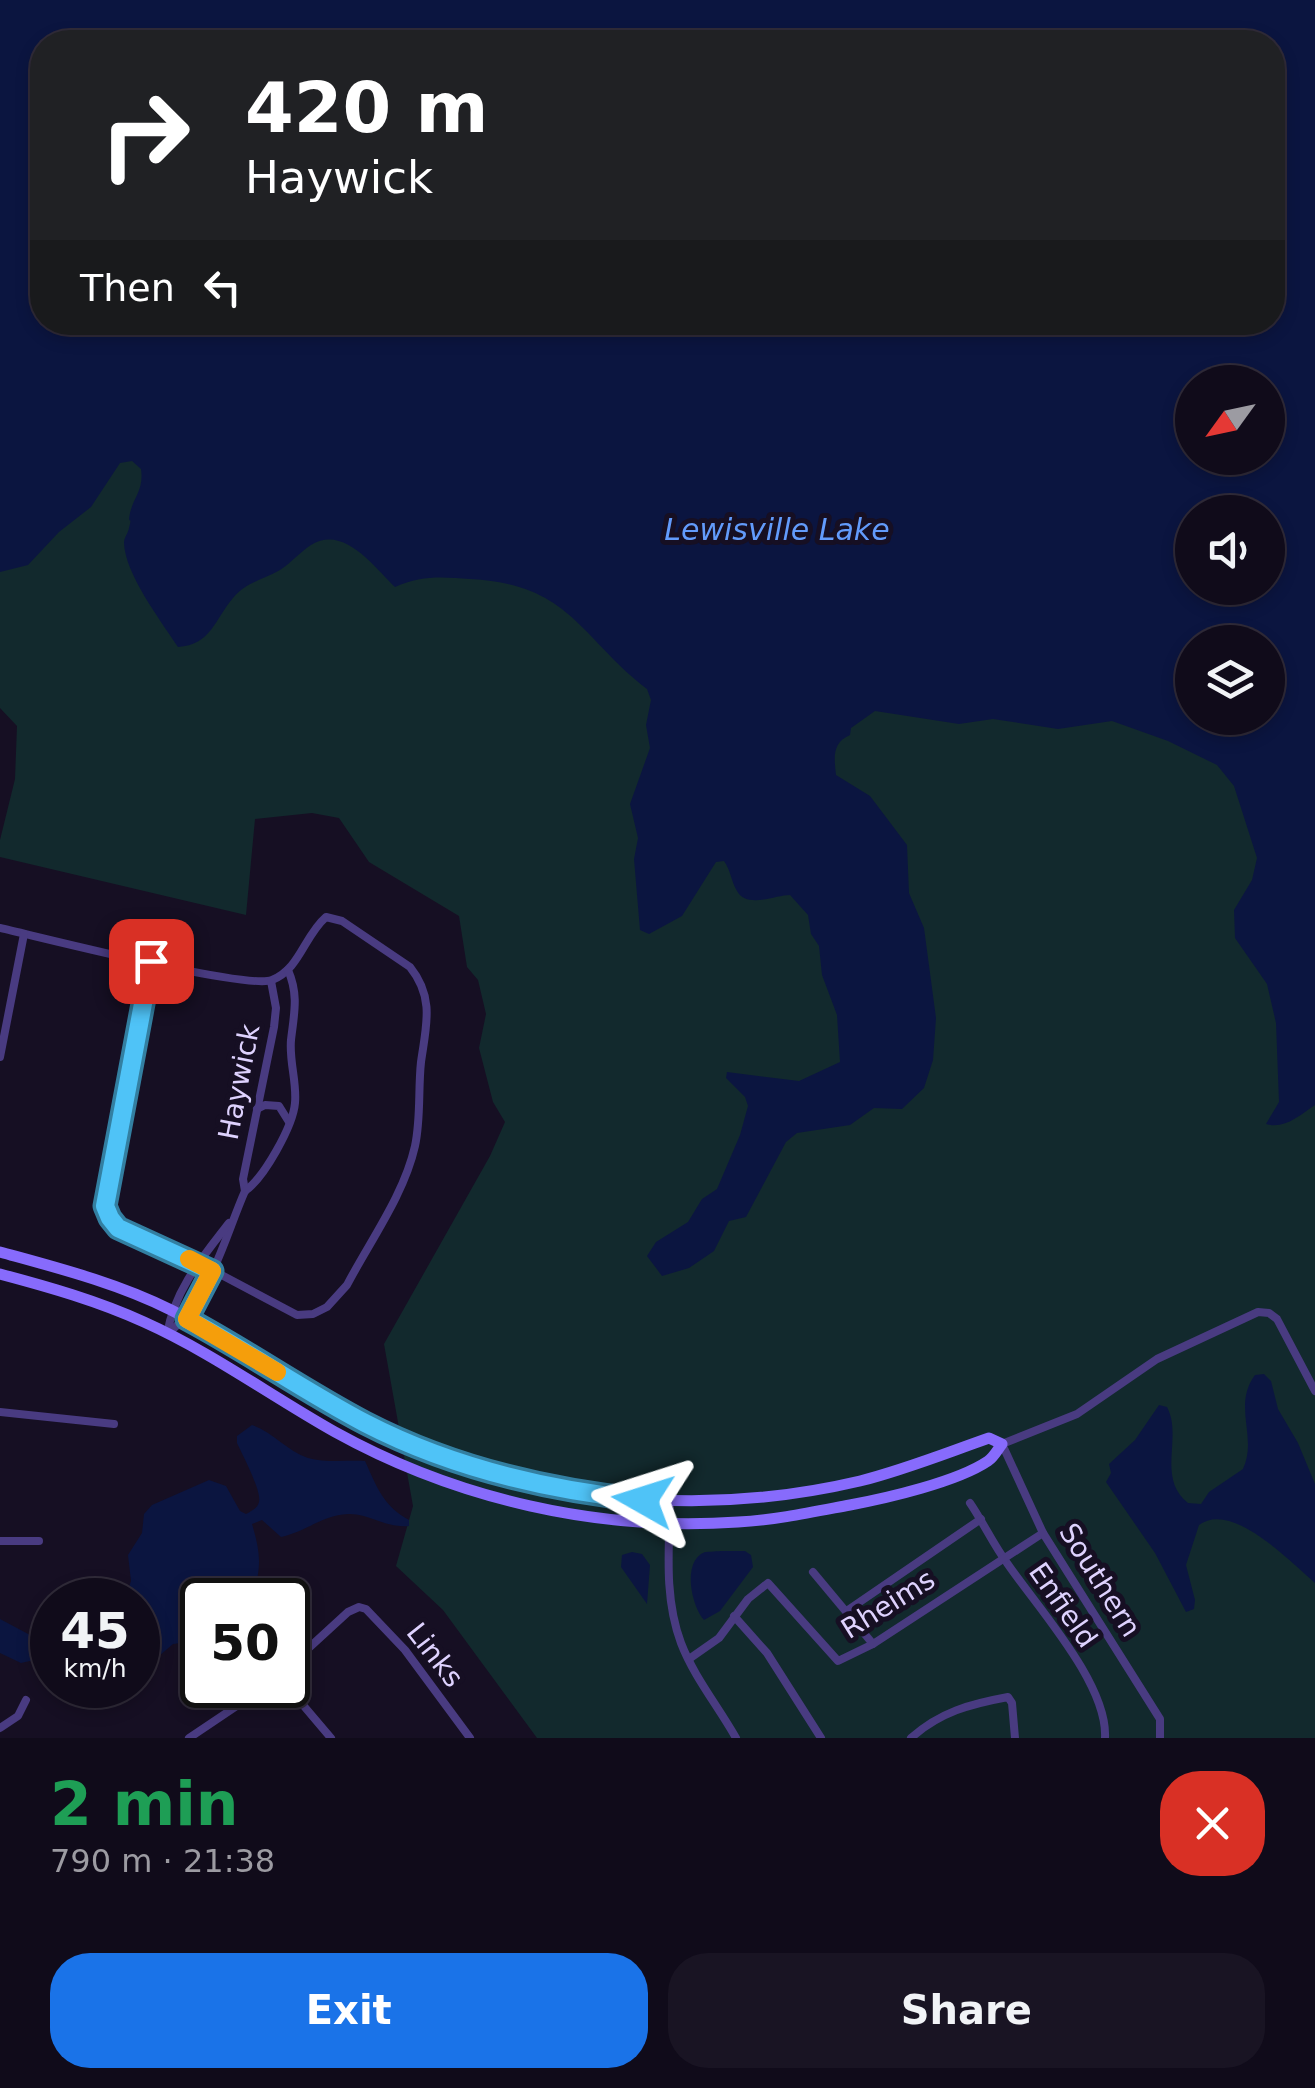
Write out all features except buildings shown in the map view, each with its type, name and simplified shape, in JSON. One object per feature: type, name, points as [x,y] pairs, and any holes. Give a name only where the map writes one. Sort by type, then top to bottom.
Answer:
[{"type":"main road","points":[[0,1252],[86,1276],[172,1310],[355,1417],[443,1457],[547,1487],[670,1502],[790,1494],[863,1480],[989,1438],[1002,1444],[990,1460],[868,1502],[768,1520],[670,1523],[575,1515],[490,1496],[401,1464],[336,1432],[168,1334],[66,1291],[0,1274]]},
{"type":"main road","points":[[863,1480],[868,1502]]},
{"type":"street","points":[[0,928],[24,934],[151,961],[243,982],[270,981],[288,970],[310,930],[326,917],[342,920],[410,967],[426,993],[429,1012],[420,1068],[419,1121],[408,1165],[347,1285],[338,1298],[313,1314],[297,1315],[282,1309],[197,1262],[118,1228],[110,1218],[106,1192],[151,961]]},
{"type":"street","points":[[0,1057],[24,934]]},
{"type":"street","name":"Haywick","points":[[245,1191],[254,1185],[295,1106],[291,1072],[296,990],[288,970]]},
{"type":"street","name":"Haywick","points":[[168,1334],[187,1319],[203,1290],[245,1191],[276,1008],[270,981]]},
{"type":"street","points":[[273,1033],[292,1034]]},
{"type":"street","points":[[257,1109],[279,1106],[289,1122]]},
{"type":"street","name":"Haywick","points":[[168,1334],[172,1310],[197,1262],[234,1216]]},
{"type":"street","points":[[187,1282],[203,1290]]},
{"type":"street","points":[[1002,1444],[1067,1420],[1167,1353],[1258,1312],[1270,1313],[1277,1320],[1315,1391]]},
{"type":"street","points":[[0,1412],[114,1424]]},
{"type":"street","name":"Southern","points":[[1002,1444],[1043,1532],[1160,1719],[1160,1738]]},
{"type":"street","points":[[670,1502],[670,1588],[676,1624],[689,1660],[736,1738]]},
{"type":"street","name":"Enfield","points":[[970,1503],[1083,1674],[1106,1719],[1105,1738]]},
{"type":"street","points":[[848,1610],[981,1519]]},
{"type":"street","name":"Rheims","points":[[689,1660],[719,1638],[748,1599],[768,1582],[838,1661],[873,1644],[1043,1532]]},
{"type":"street","points":[[0,1542],[39,1541]]},
{"type":"street","points":[[812,1572],[873,1644]]},
{"type":"street","name":"Links","points":[[310,1647],[348,1612],[359,1607],[371,1613],[397,1640],[470,1738]]},
{"type":"street","points":[[734,1616],[767,1654],[820,1738]]},
{"type":"street","points":[[911,1738],[931,1720],[967,1704],[1008,1698],[1012,1703],[1015,1738]]},
{"type":"street","points":[[0,1728],[18,1716],[26,1700]]},
{"type":"street","points":[[190,1738],[234,1708]]},
{"type":"street","points":[[306,1708],[331,1738]]},
{"type":"green space","points":[[30,327],[30,335],[98,335],[1175,584],[1175,605],[1285,605],[1285,579],[1315,563],[1315,1738],[537,1738],[443,1610],[396,1566],[413,1506],[384,1344],[490,1156],[505,1122],[493,1102],[479,1048],[486,1014],[478,980],[467,967],[459,916],[369,862],[339,818],[312,813],[255,819],[246,915],[0,857],[0,840],[15,779],[17,726],[0,708],[0,339]]},
{"type":"water","name":"Lewisville Lake","points":[[0,0],[1315,0],[1315,1105],[1285,1123],[1266,1124],[1279,1102],[1276,1023],[1267,984],[1235,938],[1234,910],[1252,880],[1257,858],[1234,786],[1217,765],[1168,741],[1112,721],[1058,729],[993,719],[959,724],[875,711],[851,728],[850,735],[837,746],[836,775],[870,796],[907,845],[909,893],[924,928],[936,1018],[933,1060],[924,1088],[902,1109],[874,1108],[850,1125],[797,1133],[786,1142],[746,1217],[729,1221],[714,1251],[689,1268],[662,1276],[647,1256],[656,1242],[688,1222],[702,1199],[717,1189],[740,1135],[748,1106],[745,1097],[726,1078],[727,1072],[799,1081],[840,1062],[837,1015],[822,975],[819,946],[811,934],[808,915],[790,895],[747,899],[737,891],[724,861],[716,862],[682,916],[649,934],[640,930],[634,859],[638,838],[630,804],[650,748],[646,725],[651,700],[647,689],[570,616],[530,591],[504,583],[451,578],[423,579],[395,587],[358,551],[335,540],[311,545],[280,570],[243,588],[205,636],[178,647],[145,597],[126,555],[124,541],[142,476],[141,469],[132,461],[120,463],[91,507],[59,532],[28,565],[0,572]]},
{"type":"water","points":[[1264,1374],[1271,1381],[1278,1409],[1315,1484],[1315,1583],[1244,1527],[1212,1519],[1199,1525],[1186,1565],[1195,1600],[1194,1609],[1186,1612],[1155,1553],[1106,1482],[1111,1473],[1109,1464],[1135,1440],[1159,1405],[1167,1407],[1173,1431],[1173,1482],[1188,1503],[1201,1504],[1209,1492],[1243,1469],[1248,1445],[1248,1387],[1255,1375]]},
{"type":"water","points":[[252,1425],[308,1458],[365,1461],[382,1495],[409,1520],[409,1526],[348,1514],[330,1517],[281,1537],[262,1520],[252,1524],[259,1562],[257,1578],[180,1578],[180,1643],[160,1655],[160,1578],[131,1578],[128,1555],[142,1533],[144,1514],[152,1505],[209,1480],[226,1486],[240,1511],[246,1514],[257,1506],[258,1490],[237,1436]]},
{"type":"water","points":[[745,1551],[751,1555],[753,1567],[720,1611],[704,1620],[693,1595],[693,1565],[705,1552]]},
{"type":"water","points":[[642,1554],[650,1565],[647,1604],[621,1567],[622,1555]]},
{"type":"water","points":[[0,1619],[30,1635],[30,1661],[21,1663],[0,1653]]},
{"type":"slow traffic","points":[[189,1259],[212,1271],[187,1319],[277,1372]]},
{"type":"route","points":[[151,961],[105,1206],[118,1228],[212,1271],[187,1319],[366,1423],[443,1457],[547,1487],[643,1500]]}]
